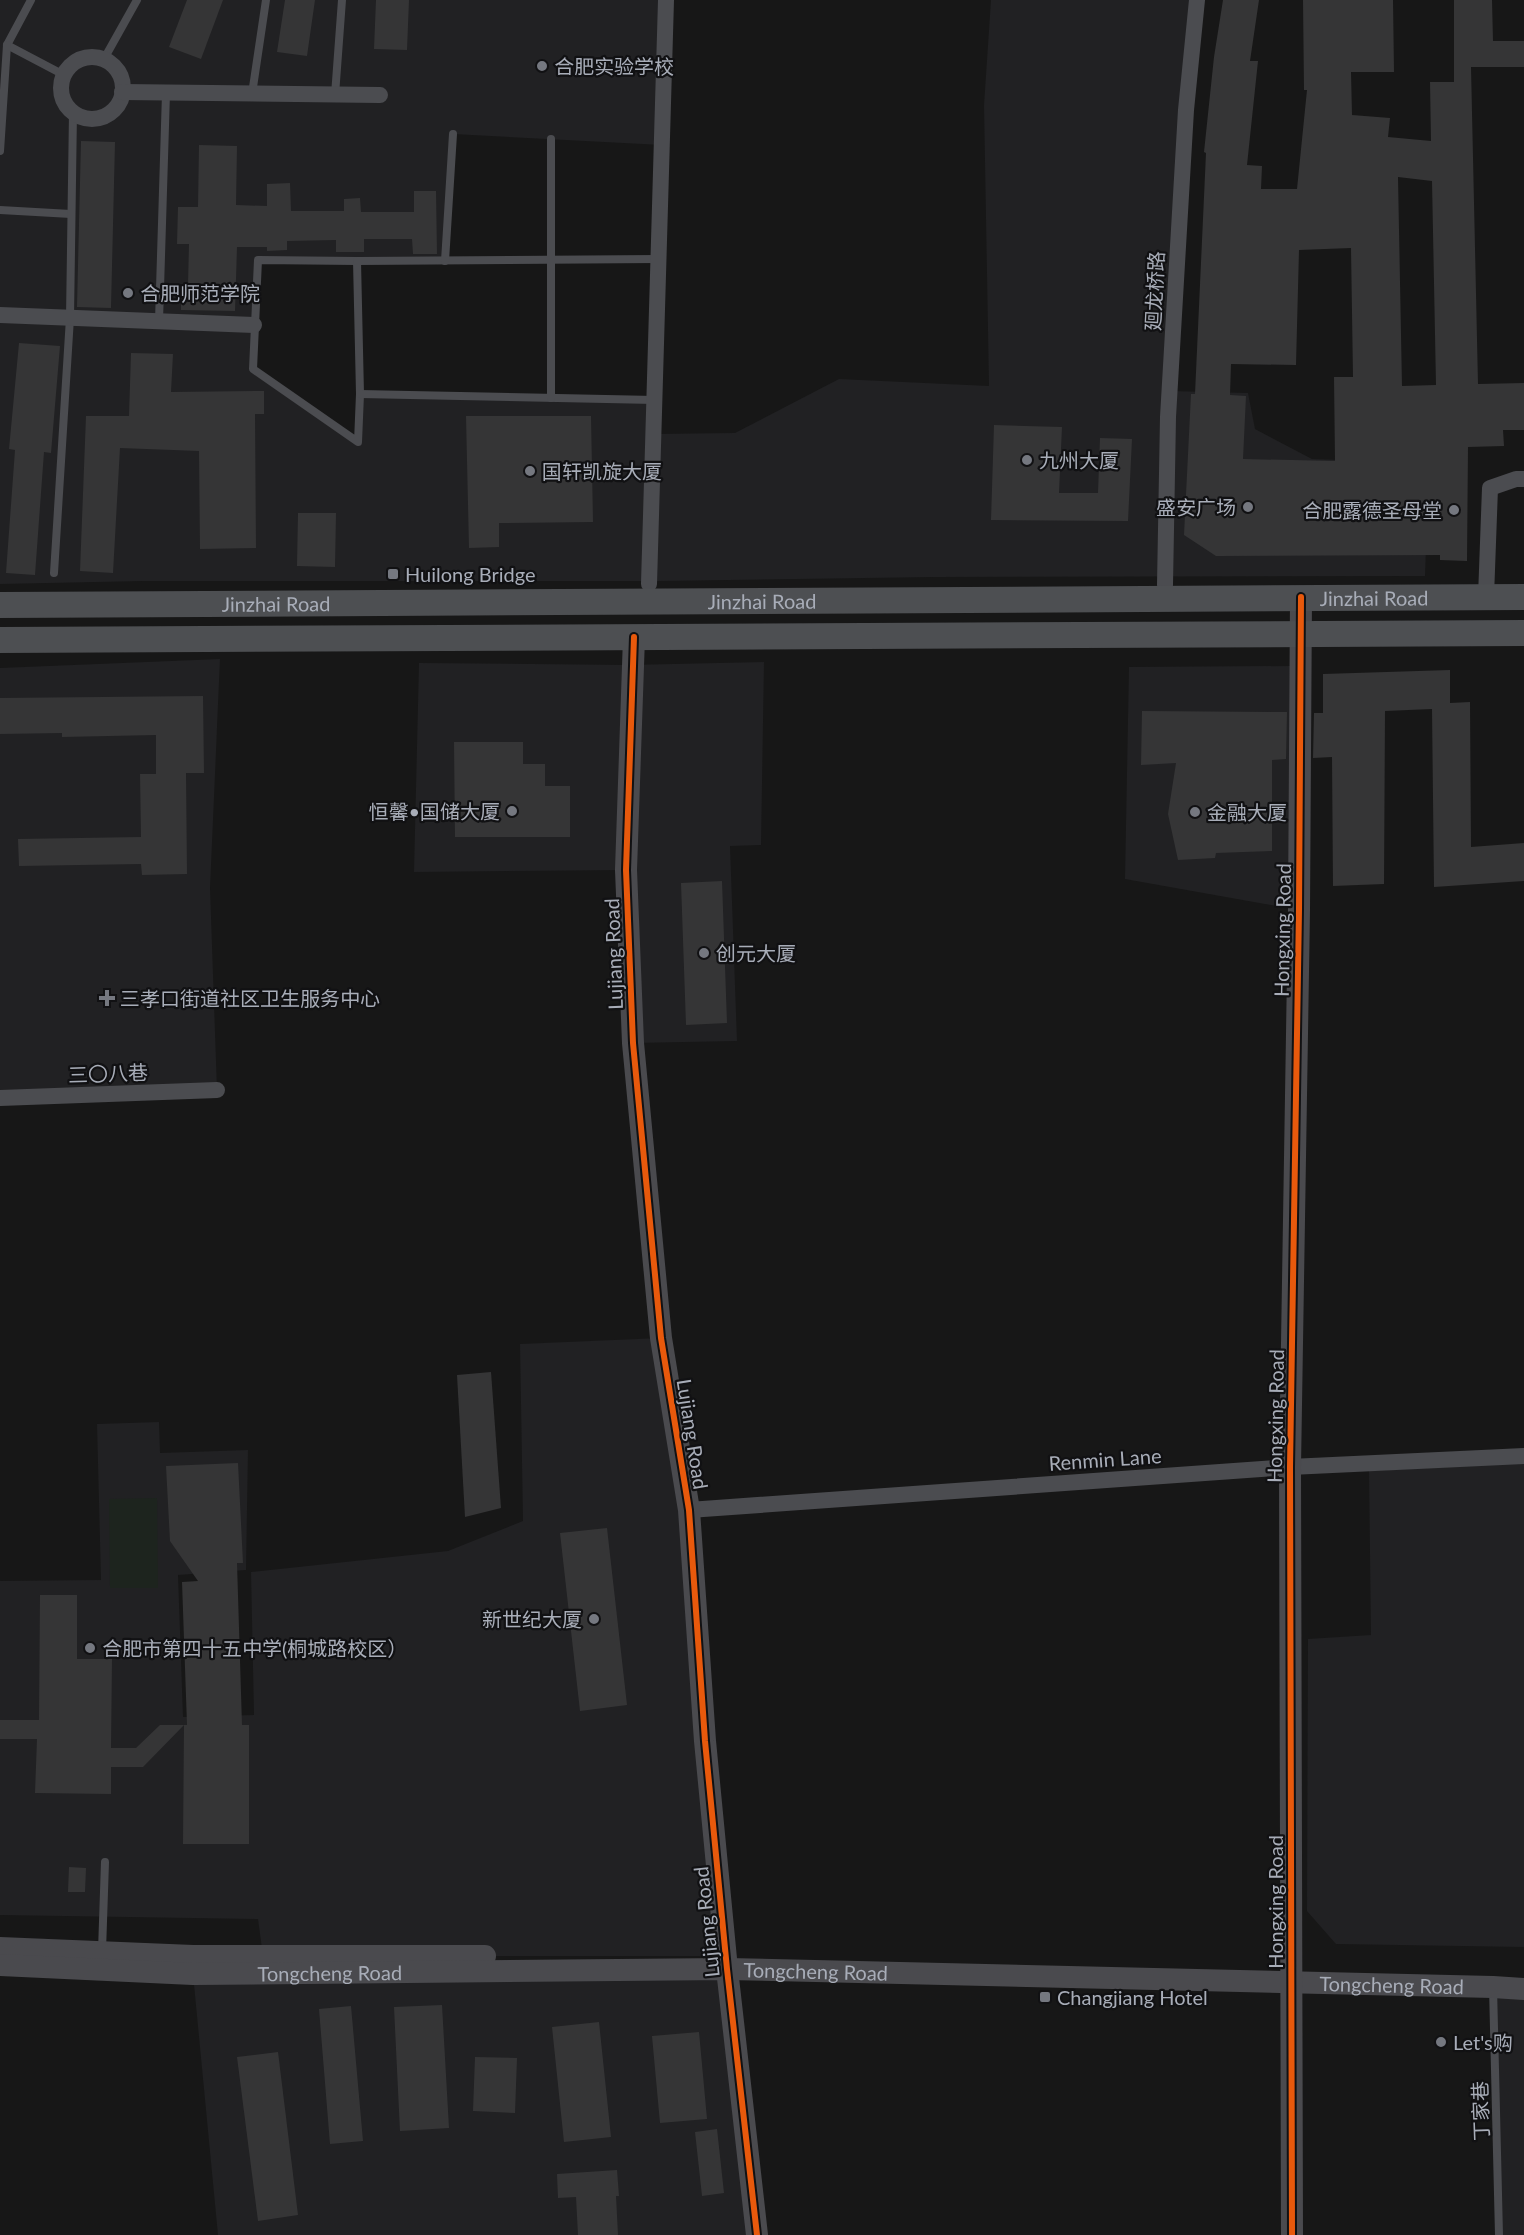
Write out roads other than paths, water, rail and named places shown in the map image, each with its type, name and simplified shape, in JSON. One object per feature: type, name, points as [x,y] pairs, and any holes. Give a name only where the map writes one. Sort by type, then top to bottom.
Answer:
[{"type":"main road","name":"Jinzhai Road","points":[[0,605],[1524,597]]},
{"type":"main road","name":"Jinzhai Road","points":[[0,640],[1301,632],[1524,633]]},
{"type":"street","points":[[649,584],[666,0]]},
{"type":"street","name":"廻龙桥路","points":[[1165,585],[1168,417],[1186,110],[1197,0]]},
{"type":"street","points":[[86,57],[104,59],[119,72],[122,92],[119,102],[112,111],[103,116],[93,119],[82,117],[65,104],[61,84],[63,75],[76,61],[86,57]]},
{"type":"street","points":[[122,92],[380,95]]},
{"type":"street","points":[[0,315],[254,325]]},
{"type":"street","points":[[1486,597],[1490,488],[1516,479],[1524,479]]},
{"type":"street","name":"Hongxing Road","points":[[1292,2235],[1290,1467],[1301,597]]},
{"type":"street","name":"Lujiang Road","points":[[634,637],[626,870],[633,1044],[661,1338],[689,1510],[705,1741],[726,1962],[757,2235]]},
{"type":"street","name":"三〇八巷","points":[[0,1098],[217,1090]]},
{"type":"street","name":"Renmin Lane","points":[[689,1510],[1290,1467],[1524,1456]]},
{"type":"street","name":"Tongcheng Road","points":[[0,1948],[102,1961]]},
{"type":"street","name":"Tongcheng Road","points":[[0,1965],[193,1956],[726,1962],[1292,1974],[1524,1975]]},
{"type":"street","name":"Tongcheng Road","points":[[1292,1974],[1524,1989]]},
{"type":"lane","points":[[0,53],[7,45],[31,0]]},
{"type":"lane","points":[[104,59],[136,0]]},
{"type":"lane","points":[[252,94],[266,0]]},
{"type":"lane","points":[[335,95],[342,0]]},
{"type":"lane","points":[[7,45],[63,75]]},
{"type":"lane","points":[[0,150],[7,45]]},
{"type":"lane","points":[[159,321],[166,93]]},
{"type":"lane","points":[[54,573],[70,318],[73,112]]},
{"type":"lane","points":[[445,261],[453,134]]},
{"type":"lane","points":[[550,398],[551,139]]},
{"type":"lane","points":[[0,210],[71,214]]},
{"type":"lane","points":[[357,261],[360,394],[358,442],[253,369],[258,260],[659,259]]},
{"type":"lane","points":[[360,394],[655,400]]},
{"type":"lane","points":[[102,1961],[105,1862]]},
{"type":"lane","name":"丁家巷","points":[[1493,1987],[1499,2235]]},
{"type":"place","name":"合肥实验学校","points":[[542,66]]},
{"type":"place","name":"合肥师范学院","points":[[128,293]]},
{"type":"place","name":"九州大厦","points":[[1027,460]]},
{"type":"place","name":"国轩凯旋大厦","points":[[530,471]]},
{"type":"place","name":"盛安广场","points":[[1248,507]]},
{"type":"place","name":"合肥露德圣母堂","points":[[1454,510]]},
{"type":"place","name":"Huilong Bridge","points":[[393,574]]},
{"type":"place","name":"恒馨•国储大厦","points":[[512,811]]},
{"type":"place","name":"金融大厦","points":[[1195,812]]},
{"type":"place","name":"创元大厦","points":[[704,953]]},
{"type":"place","name":"三孝口街道社区卫生服务中心","points":[[107,998]]},
{"type":"place","name":"新世纪大厦","points":[[594,1619]]},
{"type":"place","name":"合肥市第四十五中学(桐城路校区）","points":[[90,1648]]},
{"type":"place","name":"Changjiang Hotel","points":[[1045,1997]]},
{"type":"place","name":"Let's购","points":[[1441,2042]]}]
